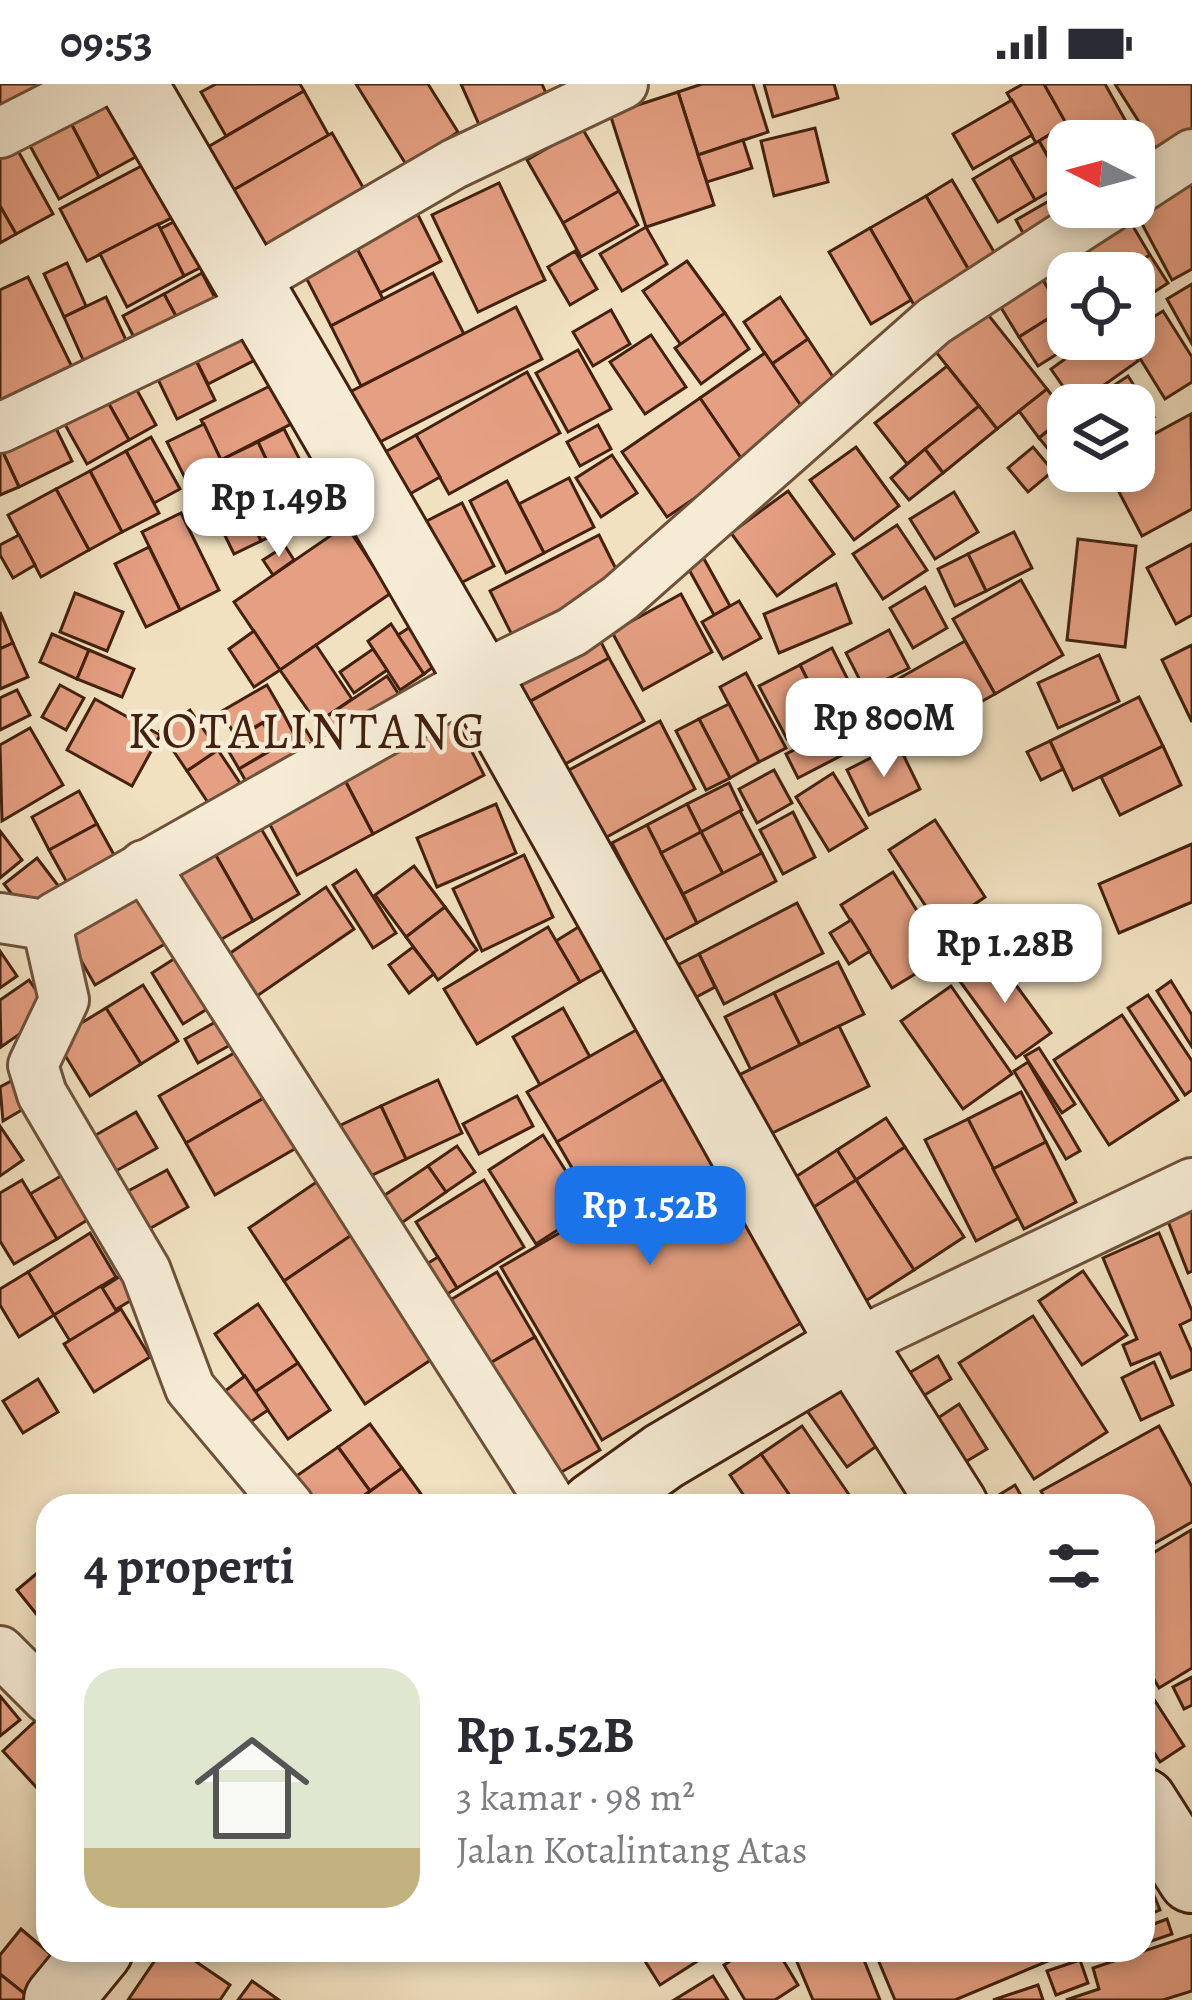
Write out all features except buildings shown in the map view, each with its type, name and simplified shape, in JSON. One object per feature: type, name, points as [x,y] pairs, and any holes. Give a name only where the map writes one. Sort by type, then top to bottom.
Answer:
[{"type":"street","points":[[0,133],[96,84]]},
{"type":"street","points":[[133,84],[478,678],[852,1345],[946,1494]]},
{"type":"street","points":[[0,428],[256,293],[454,164],[623,84]]},
{"type":"street","points":[[1155,178],[1192,154]]},
{"type":"street","points":[[279,1494],[190,1388],[146,1271],[42,1094],[33,1065],[64,1000],[51,926],[61,911],[478,678],[572,632],[620,598],[934,321],[1078,228]]},
{"type":"street","points":[[144,865],[546,1494]]},
{"type":"street","points":[[0,918],[51,926]]},
{"type":"street","points":[[611,1494],[664,1456],[852,1345],[1192,1184]]},
{"type":"street","points":[[0,1651],[36,1687]]},
{"type":"street","points":[[1155,1821],[1192,1879]]},
{"type":"street","points":[[58,2000],[89,1962]]},
{"type":"district","name":"KOTALINTANG","points":[[308,730]]}]
